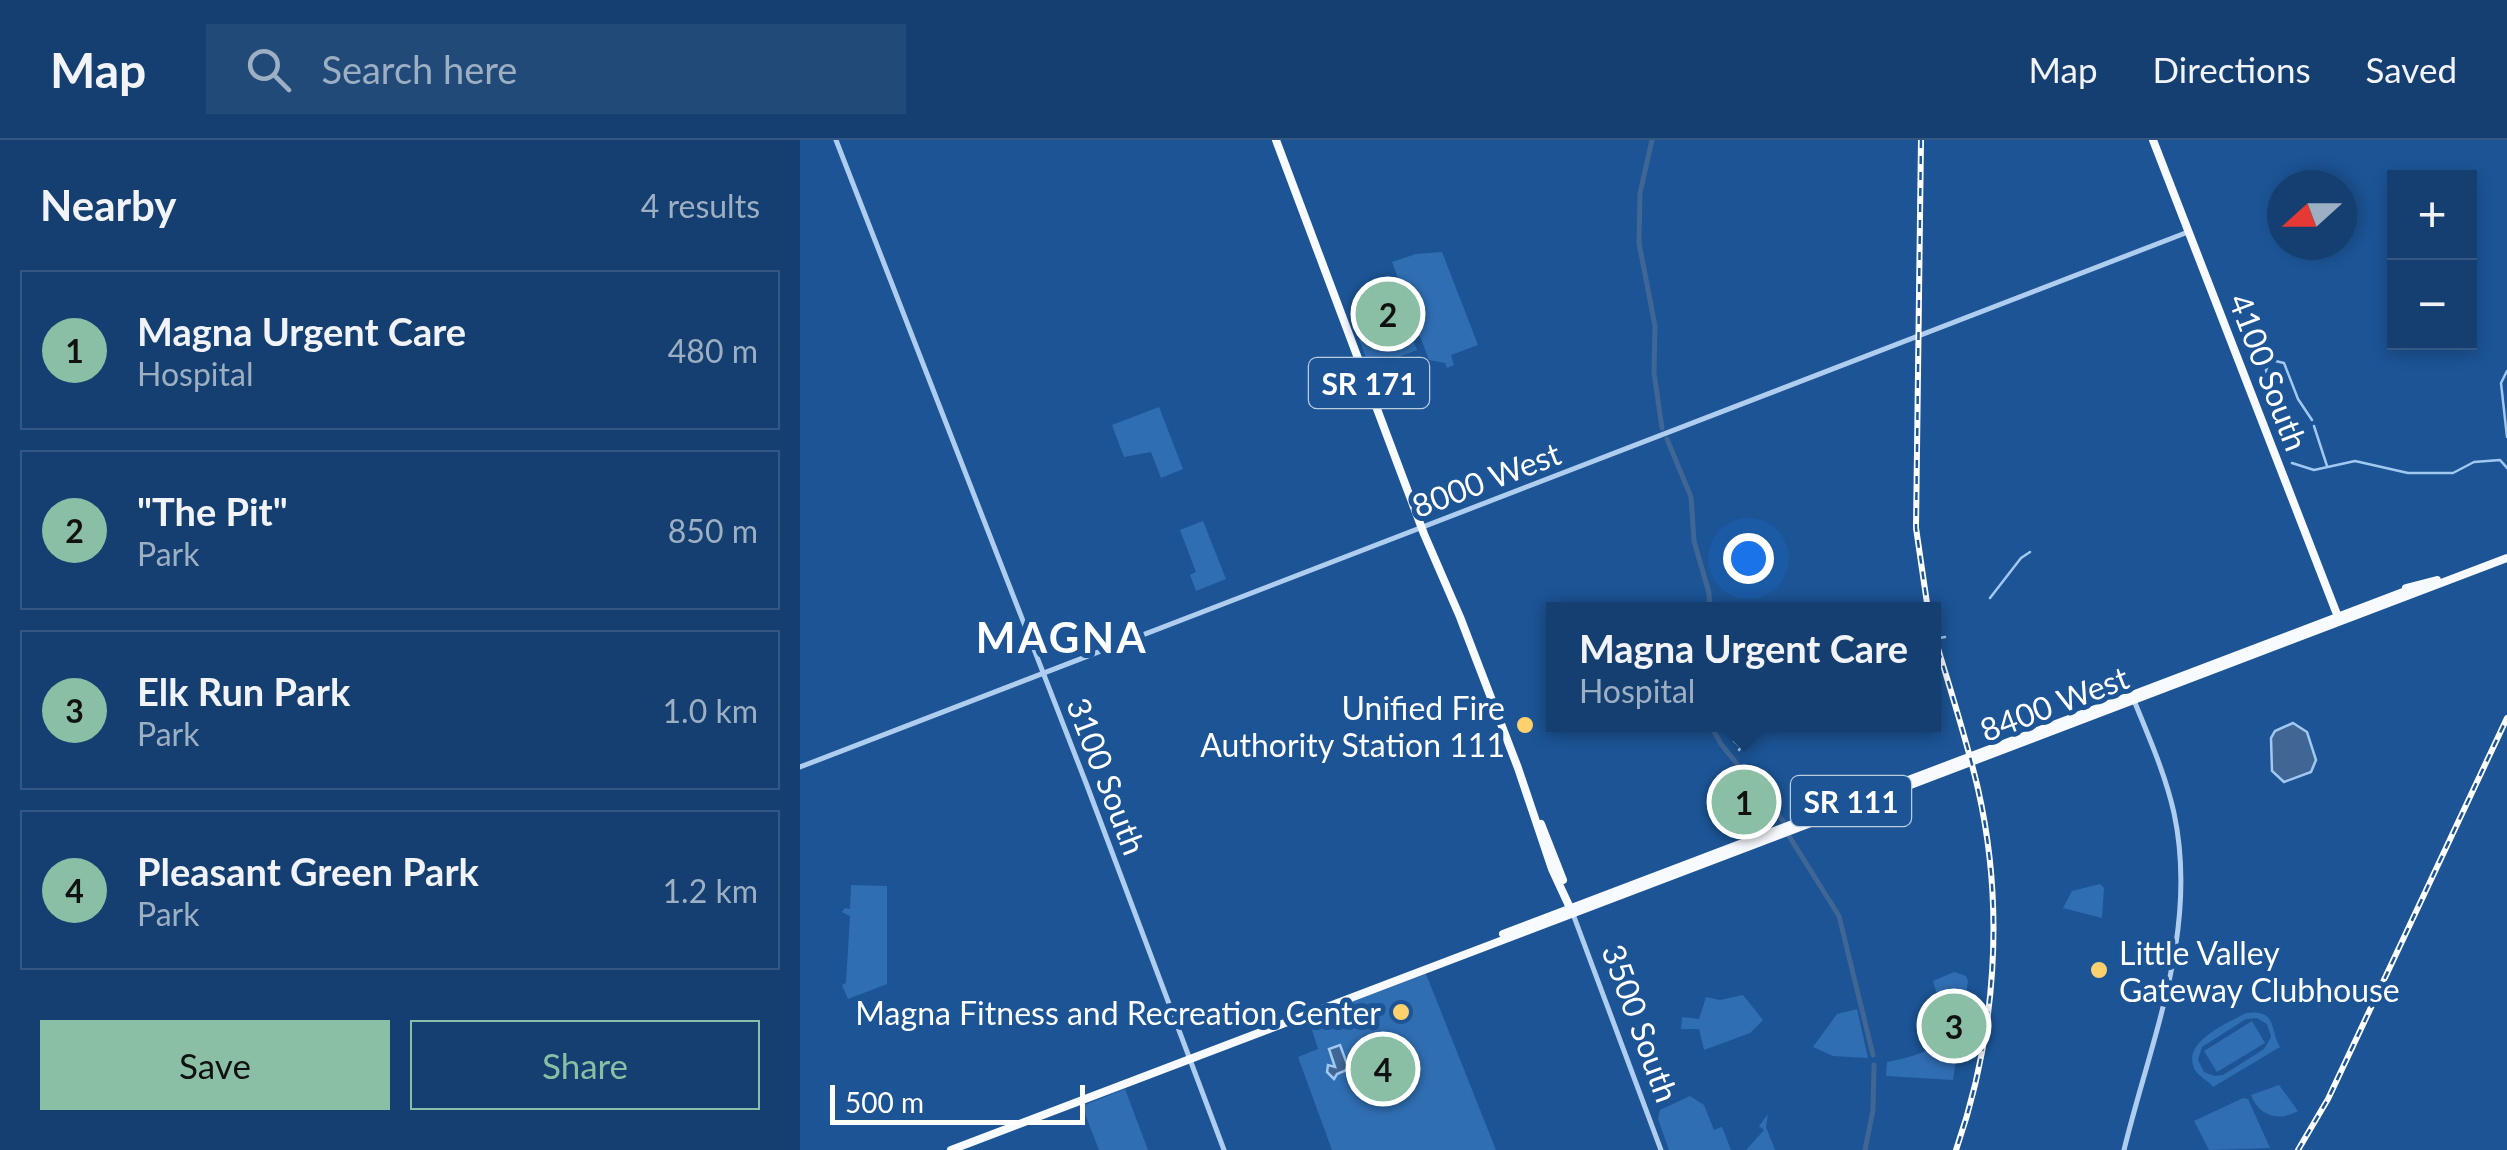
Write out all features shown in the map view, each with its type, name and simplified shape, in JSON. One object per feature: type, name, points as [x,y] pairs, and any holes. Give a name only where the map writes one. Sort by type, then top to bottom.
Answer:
[{"type":"main road","name":"3500 South","points":[[1276,140],[1572,910]]},
{"type":"main road","name":"4100 South","points":[[2153,140],[2339,619]]},
{"type":"main road","name":"SR 111","points":[[2339,619],[2507,556]]},
{"type":"main road","name":"SR 111","points":[[2339,619],[2507,556]]},
{"type":"main road","points":[[2327,592],[2335,604],[2349,608],[2437,580]]},
{"type":"main road","points":[[2288,634],[2324,616],[2327,592]]},
{"type":"main road","name":"8400 West","points":[[2133,697],[2288,634],[2339,619]]},
{"type":"main road","name":"8400 West","points":[[951,1150],[2339,619]]},
{"type":"street","name":"3100 South","points":[[836,140],[1224,1150]]},
{"type":"street","name":"8000 West","points":[[800,768],[2188,232]]},
{"type":"street","points":[[2124,1150],[2172,976],[2180,901],[2174,812],[2133,697]]},
{"type":"street","name":"3500 South","points":[[1572,910],[1662,1150]]},
{"type":"shaded area","points":[[1442,252],[1478,345],[1451,355],[1454,365],[1447,368],[1445,363],[1429,360],[1412,315],[1405,319],[1417,350],[1370,368],[1351,318],[1397,300],[1396,296],[1403,292],[1392,262],[1416,254]]},
{"type":"shaded area","points":[[1159,407],[1183,469],[1161,478],[1151,452],[1124,457],[1112,425]]},
{"type":"shaded area","points":[[1203,521],[1226,579],[1196,591],[1190,575],[1196,572],[1180,530]]},
{"type":"shaded area","points":[[2293,723],[2307,732],[2316,760],[2311,772],[2284,782],[2272,771],[2271,738],[2275,731]]},
{"type":"shaded area","points":[[2100,884],[2104,888],[2102,918],[2063,908],[2072,891]]},
{"type":"shaded area","points":[[851,885],[887,886],[887,984],[848,999],[842,985],[846,983],[850,916],[842,912],[850,909]]},
{"type":"shaded area","points":[[1954,972],[1966,976],[1968,981],[1953,1080],[1886,1076],[1887,1062],[1926,1051],[1941,1039],[1945,1019],[1933,981]]},
{"type":"shaded area","points":[[1426,974],[1496,1150],[1332,1150],[1298,1057],[1318,1049],[1308,1017]]},
{"type":"shaded area","points":[[1743,995],[1763,1020],[1750,1033],[1704,1050],[1699,1029],[1681,1029],[1682,1017],[1699,1019],[1706,997],[1720,1000]]},
{"type":"shaded area","points":[[1857,1009],[1868,1058],[1833,1056],[1813,1047],[1837,1014]]},
{"type":"shaded area","points":[[2246,1013],[2268,1017],[2280,1047],[2213,1087],[2195,1070],[2194,1051],[2208,1035]],"holes":[[[2257,1018],[2267,1024],[2271,1037],[2264,1049],[2223,1075],[2204,1072],[2198,1060],[2202,1047],[2246,1019]]]},
{"type":"shaded area","points":[[2252,1021],[2265,1043],[2217,1072],[2204,1051]]},
{"type":"shaded area","points":[[1340,1045],[1349,1069],[1334,1079],[1327,1072],[1328,1065],[1335,1067],[1329,1049]]},
{"type":"shaded area","points":[[2279,1085],[2298,1111],[2270,1115],[2254,1102],[2251,1095]]},
{"type":"shaded area","points":[[1125,1089],[1148,1150],[1099,1150],[1082,1106]]},
{"type":"shaded area","points":[[1690,1096],[1704,1105],[1714,1130],[1722,1127],[1731,1150],[1669,1150],[1658,1119],[1660,1110]]},
{"type":"shaded area","points":[[2248,1099],[2270,1148],[2209,1150],[2194,1121]]},
{"type":"shaded area","points":[[1768,1114],[1766,1127],[1775,1150],[1746,1150],[1764,1130],[1759,1126]]},
{"type":"waterway","points":[[1652,140],[1640,193],[1639,243],[1655,326],[1654,373],[1662,428]]},
{"type":"waterway","points":[[2280,429],[2266,370],[2271,360],[2284,363],[2298,399],[2312,420]]},
{"type":"waterway","points":[[2507,371],[2501,383],[2507,437]]},
{"type":"waterway","points":[[2314,426],[2327,466]]},
{"type":"waterway","points":[[1667,439],[1691,497],[1694,541],[1710,602]]},
{"type":"waterway","points":[[2292,463],[2314,470],[2355,461],[2408,473],[2453,473],[2474,462],[2500,460],[2507,468]]},
{"type":"waterway","points":[[1990,598],[2030,552]]},
{"type":"waterway","points":[[1941,638],[1945,637]]},
{"type":"waterway","points":[[1714,732],[1783,821]]},
{"type":"waterway","points":[[1734,732],[1739,750]]},
{"type":"waterway","points":[[1789,836],[1839,916],[1873,1055]]},
{"type":"waterway","points":[[1865,1150],[1873,1110],[1874,1065]]},
{"type":"railway","points":[[1921,140],[1916,528],[1927,602]]},
{"type":"railway","points":[[1941,658],[1978,789],[1992,879],[1988,1017],[1970,1106],[1956,1150]]},
{"type":"railway","points":[[2298,1150],[2328,1099],[2507,718]]},
{"type":"place","name":"\"The Pit\"","points":[[1388,314]]},
{"type":"place","name":"Unified Fire Authority Station 111","points":[[1525,725]]},
{"type":"place","name":"Magna Urgent Care","points":[[1744,802]]},
{"type":"place","name":"Little Valley Gateway Clubhouse","points":[[2099,970]]},
{"type":"place","name":"Magna Fitness and Recreation Center","points":[[1401,1012]]},
{"type":"place","name":"Elk Run Park","points":[[1954,1026]]},
{"type":"place","name":"Pleasant Green Park","points":[[1383,1069]]},
{"type":"district","name":"MAGNA","points":[[1062,637]]}]
